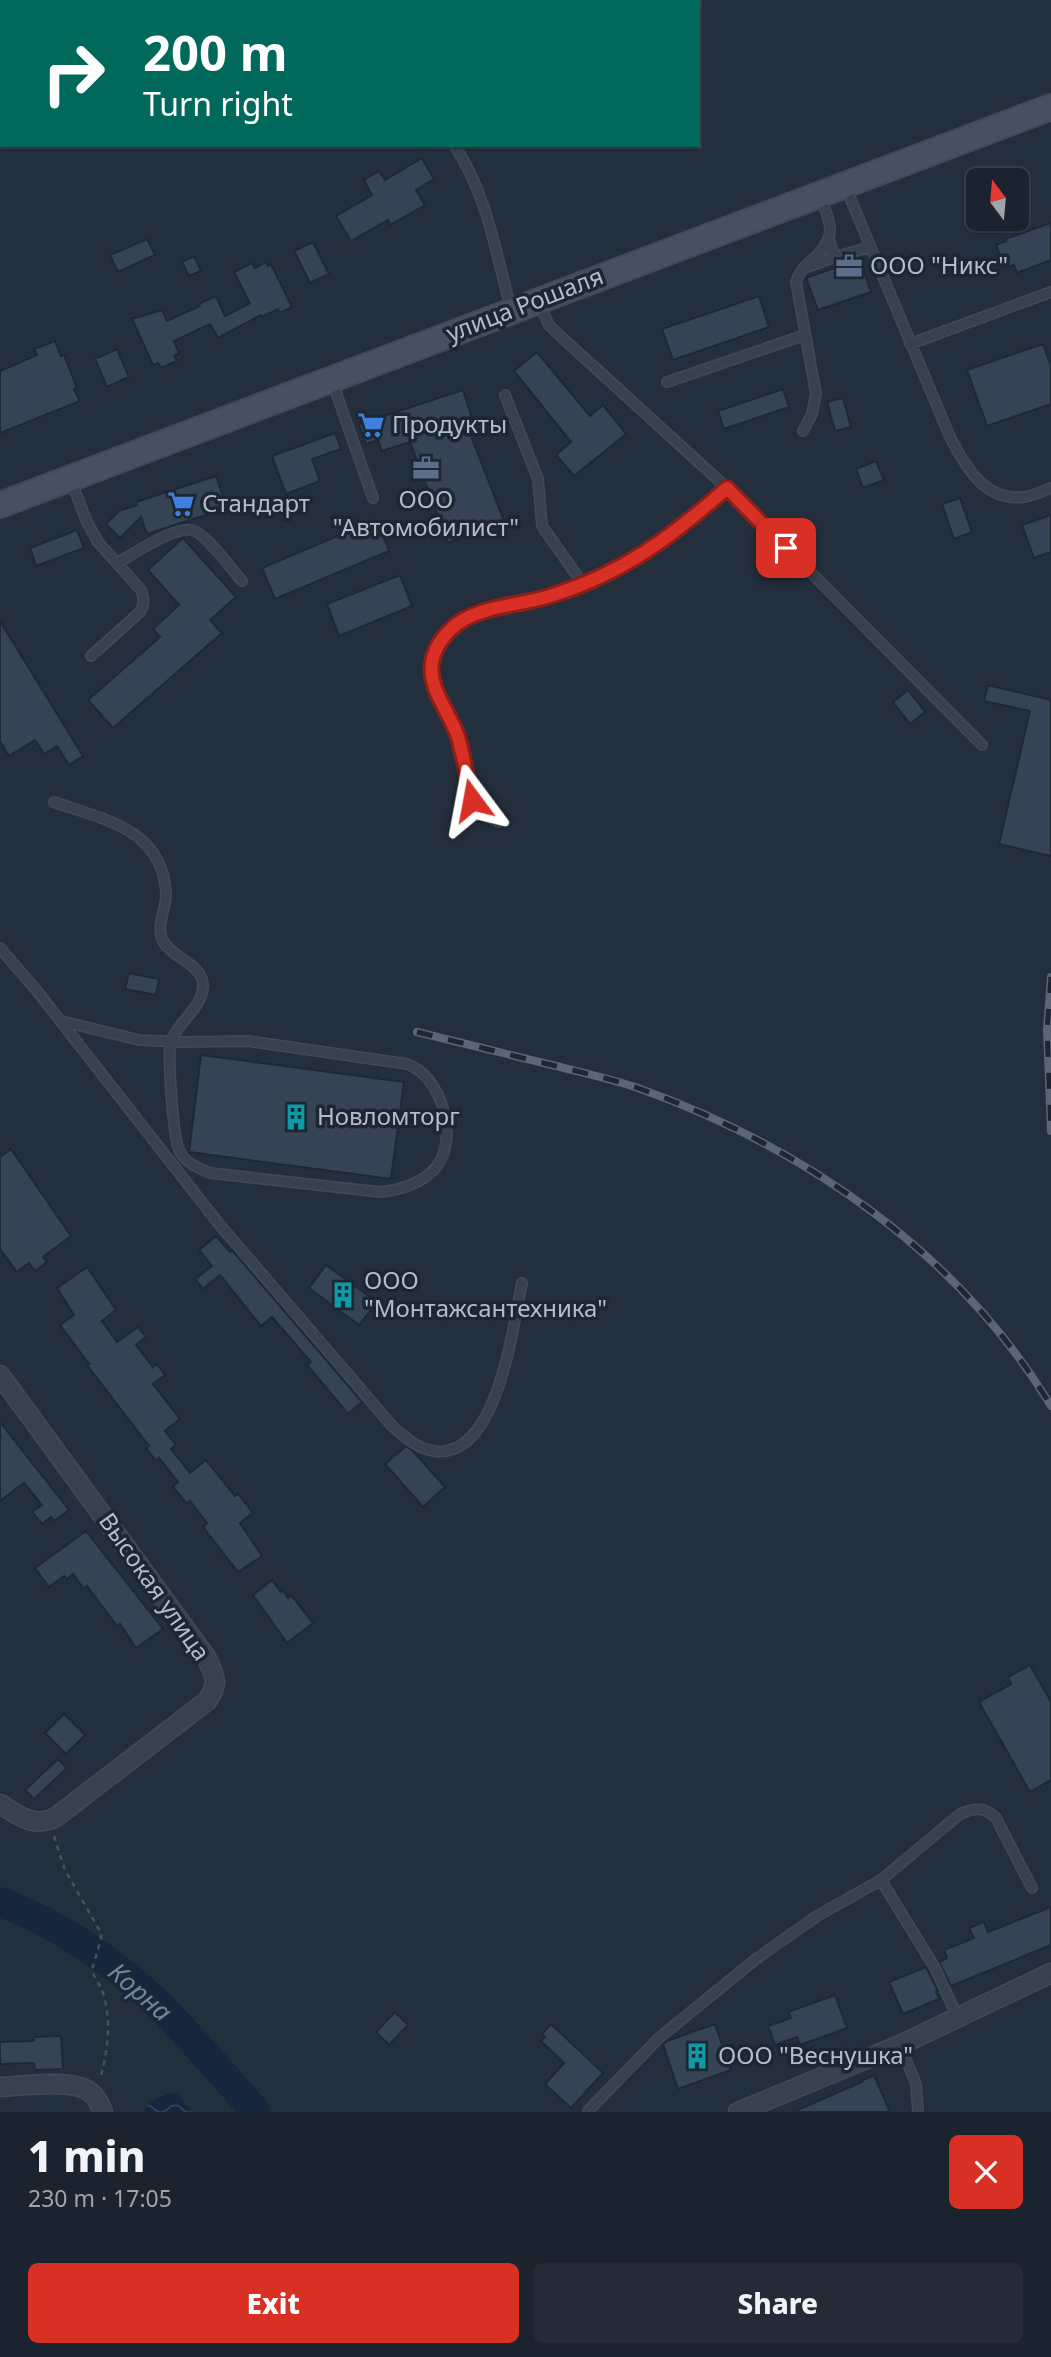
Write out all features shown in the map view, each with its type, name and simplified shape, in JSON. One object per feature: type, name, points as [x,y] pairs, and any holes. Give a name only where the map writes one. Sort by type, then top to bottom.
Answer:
[{"type":"main road","name":"улица Рошаля","points":[[0,505],[1051,107]]},
{"type":"street","name":"Высокая улица","points":[[0,1375],[199,1646],[216,1677],[215,1690],[207,1701],[49,1821]]},
{"type":"street","points":[[0,1804],[32,1822],[49,1821]]},
{"type":"street","points":[[738,2112],[900,2045],[1051,1973]]},
{"type":"street","points":[[0,2087],[67,2085],[86,2089],[93,2094],[103,2112]]},
{"type":"lane","points":[[455,147],[470,171],[487,220],[511,310]]},
{"type":"lane","points":[[844,185],[950,437],[976,480],[989,489],[1014,497],[1027,497],[1051,488]]},
{"type":"lane","points":[[803,431],[813,414],[816,394],[796,282],[802,269],[817,256],[832,232],[830,219],[819,194]]},
{"type":"lane","points":[[829,240],[835,257]]},
{"type":"lane","points":[[802,269],[870,247]]},
{"type":"lane","points":[[910,344],[1051,292]]},
{"type":"lane","points":[[537,300],[543,315],[556,333],[727,488],[982,745]]},
{"type":"lane","points":[[667,382],[805,335]]},
{"type":"lane","points":[[332,381],[373,498]]},
{"type":"lane","points":[[505,395],[538,478],[542,526],[583,584]]},
{"type":"lane","points":[[70,479],[92,532],[141,590],[144,606],[91,656]]},
{"type":"lane","points":[[498,822],[479,812],[472,800],[457,734],[434,686],[432,672],[437,649],[444,636],[454,626],[475,615],[552,596],[623,566],[682,528],[727,488]]},
{"type":"lane","points":[[117,563],[176,532],[192,530],[204,537],[242,581]]},
{"type":"lane","points":[[54,802],[137,834],[159,864],[166,892],[166,905],[160,924],[163,942],[199,974],[204,987],[198,1001],[170,1042],[174,1138],[181,1154],[198,1168],[210,1172],[380,1192],[403,1188],[419,1180],[438,1165],[443,1156],[446,1126],[442,1102],[429,1078],[419,1068],[407,1063],[248,1041],[170,1042],[116,1036],[61,1021]]},
{"type":"lane","points":[[0,948],[61,1021],[219,1224],[393,1427],[421,1447],[446,1451],[459,1446],[471,1438],[485,1418],[502,1377],[522,1283]]},
{"type":"lane","points":[[588,2111],[659,2038],[756,1959],[817,1916],[880,1880],[960,1814],[981,1808],[996,1818],[1032,1888]]},
{"type":"lane","points":[[880,1880],[930,1960],[958,2018]]},
{"type":"lane","points":[[900,2045],[916,2084],[918,2112]]},
{"type":"path","points":[[49,1821],[65,1871],[101,1933],[93,1976],[102,1989],[108,2044],[99,2082],[93,2094]]},
{"type":"water","points":[[171,2093],[178,2093],[192,2112],[144,2112],[151,2102]]},
{"type":"building","points":[[422,158],[434,179],[416,190],[425,205],[390,225],[388,220],[351,241],[336,216],[372,195],[364,180],[379,171],[385,180]]},
{"type":"building","points":[[1051,223],[1051,260],[1017,273],[1014,265],[1005,268],[996,245]]},
{"type":"building","points":[[147,239],[155,255],[118,272],[110,255]]},
{"type":"building","points":[[313,242],[329,274],[310,283],[294,251]]},
{"type":"building","points":[[194,256],[201,271],[189,276],[182,262]]},
{"type":"building","points":[[860,259],[871,292],[818,310],[806,278]]},
{"type":"building","points":[[266,262],[268,266],[271,264],[292,307],[280,313],[278,309],[262,317],[261,315],[218,338],[210,324],[174,341],[179,353],[174,356],[177,361],[161,368],[158,363],[153,365],[132,319],[162,310],[167,321],[216,296],[225,316],[250,303],[234,272],[252,263],[255,268]]},
{"type":"building","points":[[759,296],[769,327],[673,360],[662,329]]},
{"type":"building","points":[[55,341],[61,356],[64,355],[80,401],[0,433],[0,371],[37,355],[34,349]]},
{"type":"building","points":[[1043,344],[1051,366],[1051,404],[987,426],[967,370]]},
{"type":"building","points":[[117,349],[129,377],[107,387],[95,359]]},
{"type":"building","points":[[537,352],[590,416],[603,405],[626,434],[574,476],[556,455],[571,442],[514,371]]},
{"type":"building","points":[[783,389],[789,407],[724,429],[718,411]]},
{"type":"building","points":[[463,390],[473,421],[466,423],[504,521],[448,543],[410,442],[382,451],[378,440],[366,444],[359,424]]},
{"type":"building","points":[[843,398],[851,427],[835,431],[827,402]]},
{"type":"building","points":[[335,433],[341,449],[312,459],[320,481],[286,494],[272,456]]},
{"type":"building","points":[[876,461],[884,480],[863,488],[856,469]]},
{"type":"building","name":"Стандарт","points":[[216,476],[227,508],[147,534],[141,517],[120,538],[106,524],[119,511],[137,505],[136,502]]},
{"type":"building","points":[[960,498],[972,532],[954,539],[942,504]]},
{"type":"building","points":[[1051,515],[1051,552],[1034,558],[1022,525]]},
{"type":"building","points":[[368,523],[369,528],[379,525],[389,551],[275,599],[262,568]]},
{"type":"building","points":[[77,530],[84,548],[36,566],[30,548]]},
{"type":"building","points":[[183,538],[236,597],[210,620],[222,633],[113,728],[88,700],[160,637],[153,629],[179,605],[148,570]]},
{"type":"building","points":[[400,575],[412,606],[339,636],[327,604]]},
{"type":"building","points":[[0,621],[83,756],[69,765],[57,746],[44,754],[35,740],[9,756],[0,741]]},
{"type":"building","points":[[988,685],[1051,700],[1051,856],[999,844],[1030,711],[984,701]]},
{"type":"building","points":[[908,690],[925,712],[910,724],[893,702]]},
{"type":"building","points":[[129,973],[159,979],[156,995],[125,989]]},
{"type":"building","name":"Новломторг","points":[[201,1055],[404,1082],[391,1179],[189,1152]]},
{"type":"building","points":[[11,1149],[71,1236],[43,1257],[47,1262],[35,1271],[29,1263],[17,1272],[0,1249],[0,1157]]},
{"type":"building","points":[[216,1236],[230,1252],[232,1250],[362,1402],[348,1414],[307,1365],[311,1362],[272,1317],[261,1326],[220,1275],[203,1289],[195,1279],[212,1266],[199,1250]]},
{"type":"building","name":"ООО \"Монтажсантехника\"","points":[[326,1265],[377,1302],[359,1325],[309,1288]]},
{"type":"building","points":[[87,1267],[116,1310],[102,1321],[117,1342],[138,1327],[146,1337],[136,1345],[153,1367],[157,1364],[165,1375],[153,1384],[180,1419],[165,1431],[176,1445],[171,1449],[190,1473],[206,1460],[235,1496],[238,1494],[253,1513],[240,1523],[262,1556],[238,1572],[203,1527],[207,1523],[190,1501],[187,1504],[173,1487],[178,1482],[159,1458],[156,1461],[146,1448],[149,1446],[60,1325],[74,1315],[57,1288]]},
{"type":"building","points":[[0,1422],[69,1510],[54,1521],[51,1517],[42,1524],[32,1512],[42,1505],[24,1483],[0,1501]]},
{"type":"building","points":[[406,1446],[445,1487],[423,1507],[385,1464]]},
{"type":"building","points":[[86,1531],[163,1629],[136,1648],[120,1624],[117,1626],[87,1586],[84,1589],[73,1574],[67,1579],[64,1576],[49,1587],[35,1568]]},
{"type":"building","points":[[272,1580],[288,1598],[291,1595],[313,1623],[287,1643],[253,1595]]},
{"type":"building","points":[[1030,1665],[1051,1702],[1051,1780],[1030,1792],[979,1702],[1011,1684],[1008,1677]]},
{"type":"building","points":[[64,1714],[85,1735],[66,1754],[45,1733]]},
{"type":"building","points":[[58,1759],[67,1768],[34,1799],[25,1790]]},
{"type":"building","points":[[1051,1907],[1051,1945],[951,1986],[939,1962],[947,1958],[944,1950],[974,1938],[969,1928],[984,1922],[988,1932]]},
{"type":"building","points":[[926,1967],[939,1999],[903,2014],[889,1982]]},
{"type":"building","points":[[835,1995],[847,2028],[800,2045],[797,2037],[775,2045],[768,2026],[791,2018],[788,2012]]},
{"type":"building","points":[[395,2012],[408,2025],[389,2045],[376,2032]]},
{"type":"building","points":[[551,2024],[603,2073],[571,2108],[545,2084],[564,2063],[541,2041],[545,2037],[542,2034]]},
{"type":"building","name":"ООО \"Веснушка\"","points":[[715,2024],[731,2070],[678,2089],[663,2044]]},
{"type":"building","points":[[61,2036],[63,2069],[35,2070],[34,2063],[0,2064],[0,2042],[34,2041],[34,2037]]},
{"type":"building","points":[[874,2075],[890,2112],[793,2112],[862,2082]]},
{"type":"waterway","name":"Корна","points":[[0,1902],[63,1932],[123,1974],[171,2017],[256,2112]]},
{"type":"railway","points":[[1051,977],[1047,1030],[1051,1131]]},
{"type":"railway","points":[[417,1032],[638,1088],[700,1112],[760,1141],[817,1174],[872,1212],[924,1254],[971,1300],[1014,1351],[1051,1406]]},
{"type":"place","name":"ООО \"Никс\"","points":[[849,266]]},
{"type":"place","name":"Продукты","points":[[371,425]]},
{"type":"place","name":"ООО \"Автомобилист\"","points":[[426,468]]},
{"type":"place","name":"Стандарт","points":[[181,504]]},
{"type":"place","name":"Новломторг","points":[[296,1117]]},
{"type":"place","name":"ООО \"Монтажсантехника\"","points":[[343,1295]]},
{"type":"place","name":"ООО \"Веснушка\"","points":[[697,2056]]},
{"type":"route","points":[[472,800],[457,734],[434,686],[432,672],[437,649],[454,626],[491,609],[552,596],[623,566],[682,528],[727,488],[786,548]]}]
